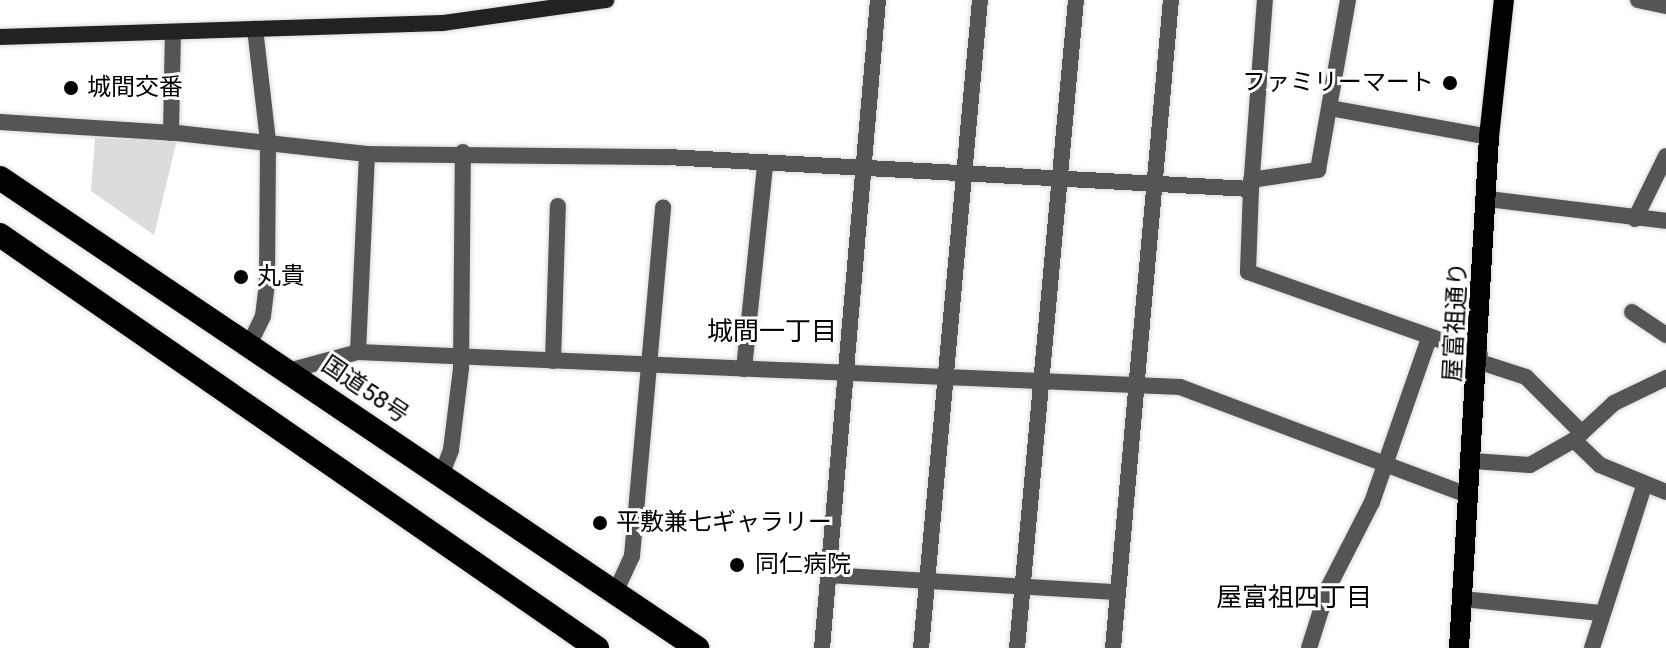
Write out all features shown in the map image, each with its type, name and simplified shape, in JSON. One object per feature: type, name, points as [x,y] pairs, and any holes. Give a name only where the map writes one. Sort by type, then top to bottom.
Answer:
[{"type":"highway","name":"国道58号","points":[[0,178],[697,648]]},
{"type":"highway","points":[[0,235],[597,648]]},
{"type":"main road","name":"屋富祖通り","points":[[1459,648],[1480,358],[1489,137],[1504,0]]},
{"type":"street","points":[[0,37],[443,23],[606,0]]},
{"type":"street","points":[[822,648],[878,0]]},
{"type":"street","points":[[921,648],[980,0]]},
{"type":"street","points":[[1017,648],[1076,0]]},
{"type":"street","points":[[1113,648],[1171,0]]},
{"type":"street","points":[[1265,0],[1251,184],[1248,272],[1526,377],[1600,465],[1644,486],[1666,492]]},
{"type":"street","points":[[0,122],[268,141],[367,154],[463,152],[667,157],[765,166],[1154,186],[1251,184],[1318,170],[1348,0]]},
{"type":"street","points":[[1638,0],[1666,6]]},
{"type":"street","points":[[249,345],[263,316],[267,284],[268,141],[255,29]]},
{"type":"street","points":[[171,133],[173,32]]},
{"type":"street","points":[[1330,108],[1489,137]]},
{"type":"street","points":[[441,476],[451,450],[463,152]]},
{"type":"street","points":[[358,352],[367,154]]},
{"type":"street","points":[[1635,219],[1666,156]]},
{"type":"street","points":[[744,369],[765,166]]},
{"type":"street","points":[[1488,199],[1666,221]]},
{"type":"street","points":[[553,361],[558,206]]},
{"type":"street","points":[[615,593],[632,556],[663,207]]},
{"type":"street","points":[[1632,312],[1666,335]]},
{"type":"street","points":[[1309,648],[1328,588],[1372,502],[1429,338]]},
{"type":"street","points":[[288,371],[358,352],[846,373],[947,381],[1180,387],[1385,460],[1470,496]]},
{"type":"street","points":[[1473,461],[1530,465],[1578,436],[1614,403],[1665,376]]},
{"type":"street","points":[[1592,648],[1644,486]]},
{"type":"street","points":[[828,575],[1117,592]]},
{"type":"street","points":[[1463,599],[1602,613]]},
{"type":"shaded area","points":[[95,138],[177,140],[154,235],[91,191]]},
{"type":"place","name":"ファミリーマート","points":[[1450,83]]},
{"type":"place","name":"城間交番","points":[[71,88]]},
{"type":"place","name":"丸貴","points":[[241,277]]},
{"type":"place","name":"平敷兼七ギャラリー","points":[[600,523]]},
{"type":"place","name":"同仁病院","points":[[737,565]]},
{"type":"district","name":"城間一丁目","points":[[772,332]]},
{"type":"district","name":"屋富祖四丁目","points":[[1294,598]]}]
